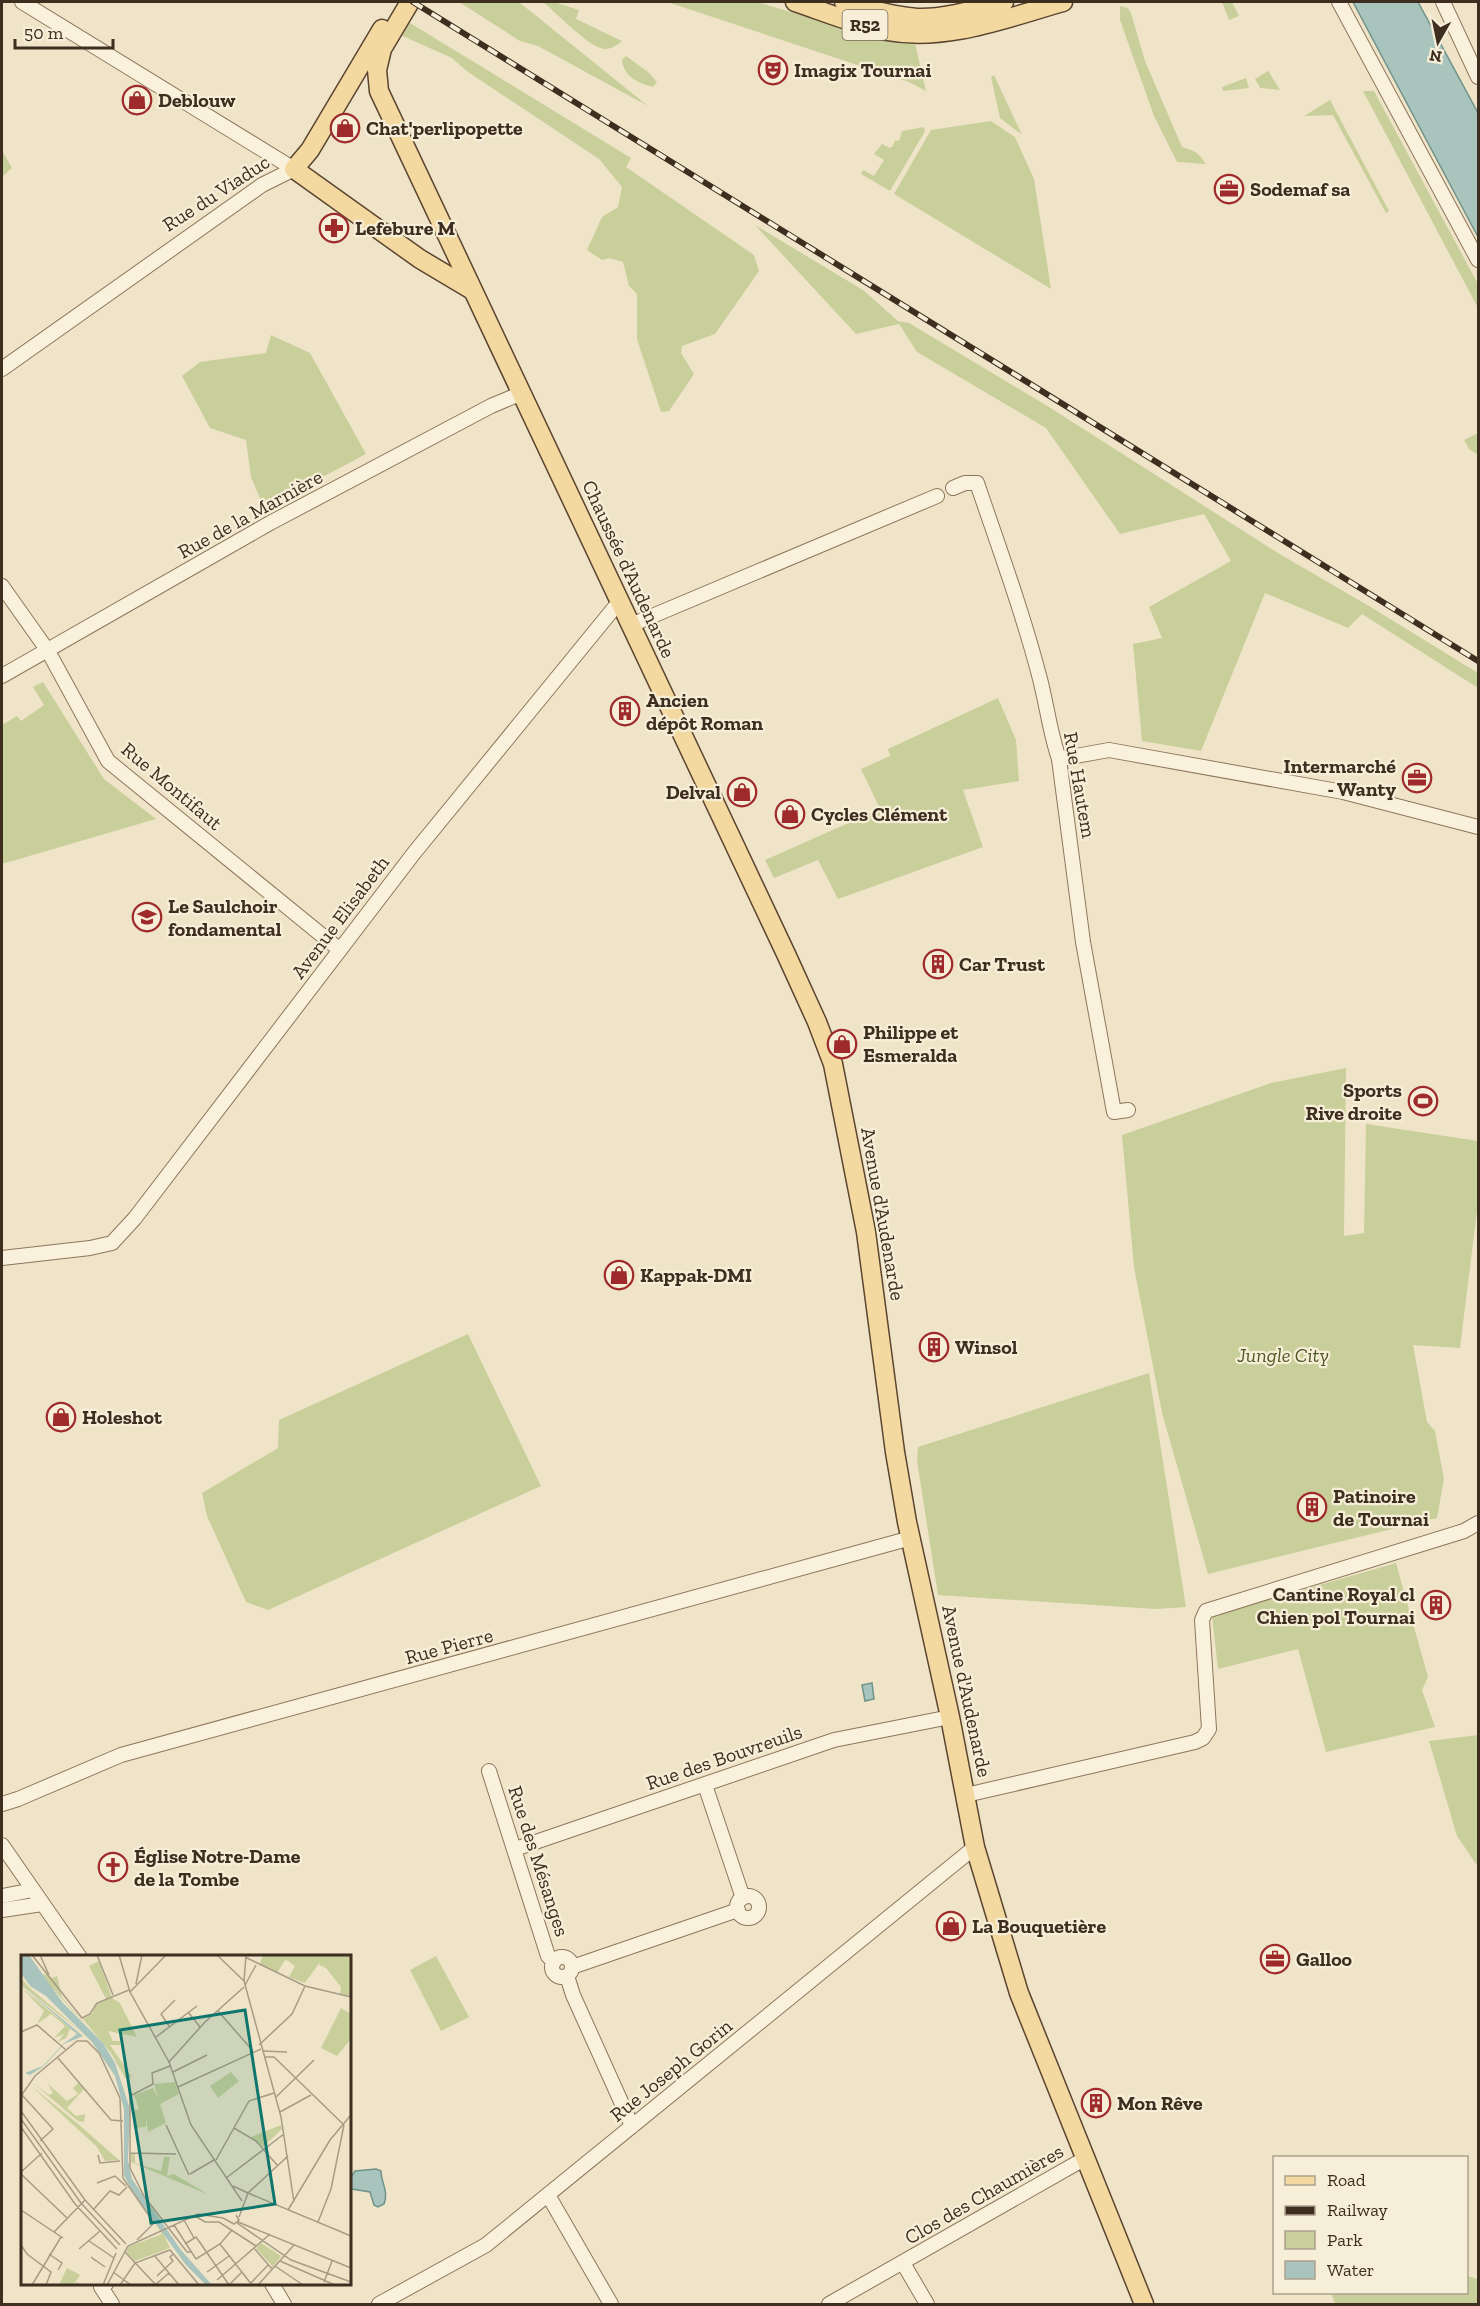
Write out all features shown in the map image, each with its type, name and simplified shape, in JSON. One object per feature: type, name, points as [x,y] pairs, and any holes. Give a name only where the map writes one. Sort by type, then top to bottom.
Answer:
[{"type":"main road","name":"Rue du Viaduc","points":[[294,169],[310,150],[398,2]]},
{"type":"main road","points":[[379,91],[377,70],[382,50],[410,2]]},
{"type":"main road","name":"R52","points":[[795,2],[865,25],[912,34],[962,30],[1063,2]]},
{"type":"main road","name":"R52","points":[[844,2],[918,18],[954,7],[1004,2]]},
{"type":"main road","points":[[351,83],[368,84],[379,91]]},
{"type":"main road","name":"Chaussée d'Audenarde","points":[[379,91],[786,954],[832,1065]]},
{"type":"main road","points":[[294,169],[432,266],[472,290]]},
{"type":"main road","name":"Avenue d'Audenarde","points":[[832,1065],[866,1232],[895,1452],[975,1847],[1019,1993],[1144,2304]]},
{"type":"street","points":[[22,2],[294,169]]},
{"type":"street","points":[[1339,2],[1479,260]]},
{"type":"street","points":[[1443,2],[1479,77]]},
{"type":"street","name":"Rue du Viaduc","points":[[2,369],[262,185],[294,169]]},
{"type":"street","points":[[432,266],[441,265],[452,246]]},
{"type":"street","name":"Rue de la Marnière","points":[[2,676],[270,523],[491,406],[522,393]]},
{"type":"street","name":"Rue Hautem","points":[[953,488],[965,483],[976,483],[1012,587],[1040,680],[1053,744],[1059,759],[1083,942],[1114,1112],[1128,1110]]},
{"type":"street","points":[[631,625],[938,496]]},
{"type":"street","name":"Rue Montifaut","points":[[2,586],[48,651],[108,761],[340,950]]},
{"type":"street","name":"Avenue Elisabeth","points":[[2,1258],[90,1248],[112,1243],[135,1218],[414,853],[619,602]]},
{"type":"street","points":[[1059,759],[1109,750],[1343,792],[1479,827]]},
{"type":"street","points":[[966,1795],[1195,1742],[1203,1738],[1209,1729],[1202,1620],[1206,1611],[1464,1531],[1479,1523]]},
{"type":"street","name":"Rue Pierre","points":[[2,1804],[121,1755],[911,1538]]},
{"type":"street","name":"Rue des Bouvreuils","points":[[515,1849],[834,1740],[950,1717]]},
{"type":"street","name":"Rue des Mésanges","points":[[489,1771],[548,1956],[554,1962],[558,1958],[565,1958],[569,1971]]},
{"type":"street","points":[[632,2126],[573,1995],[569,1971],[741,1904],[705,1785]]},
{"type":"street","points":[[2,1845],[78,1955]]},
{"type":"street","name":"Rue Joseph Gorin","points":[[379,2304],[486,2245],[975,1847]]},
{"type":"street","points":[[2,1896],[33,1890]]},
{"type":"street","points":[[2,1910],[42,1904]]},
{"type":"street","name":"Clos des Chaumières","points":[[829,2304],[1084,2159]]},
{"type":"street","points":[[548,2195],[611,2304]]},
{"type":"street","name":"Clos des Chaumières","points":[[903,2263],[927,2304]]},
{"type":"street","points":[[104,2285],[101,2287],[112,2304]]},
{"type":"street","points":[[273,2285],[284,2304]]},
{"type":"green space","points":[[459,2],[519,2],[648,106],[538,46],[520,41]]},
{"type":"green space","points":[[543,2],[554,2],[579,10],[576,19],[622,41],[610,48],[598,47],[590,43]]},
{"type":"green space","points":[[667,2],[757,2],[875,37],[914,39],[926,91],[909,82]]},
{"type":"green space","points":[[1222,2],[1232,2],[1239,16],[1229,20]]},
{"type":"green space","points":[[1120,6],[1128,8],[1131,13],[1145,61],[1182,147],[1196,152],[1206,164],[1177,162],[1154,116],[1120,20]]},
{"type":"green space","points":[[410,23],[631,158],[626,167],[754,255],[759,271],[715,334],[682,346],[681,353],[694,374],[669,411],[661,412],[637,339],[637,294],[629,286],[623,262],[609,258],[602,260],[587,250],[602,217],[618,207],[622,187],[599,159],[468,72],[452,58],[396,33],[403,34]]},
{"type":"green space","points":[[626,56],[648,72],[657,82],[653,87],[629,75],[622,60]]},
{"type":"green space","points":[[1268,71],[1280,90],[1260,88],[1255,79]]},
{"type":"green space","points":[[994,75],[1022,135],[1000,118],[991,77]]},
{"type":"green space","points":[[1246,78],[1249,88],[1223,91],[1222,87]]},
{"type":"green space","points":[[1363,91],[1374,91],[1478,284],[1478,308]]},
{"type":"green space","points":[[1330,100],[1389,211],[1386,213],[1333,115],[1304,116]]},
{"type":"green space","points":[[991,121],[1015,137],[1034,179],[1051,289],[894,194],[931,130]]},
{"type":"green space","points":[[924,127],[925,131],[890,191],[861,174],[863,170],[874,176],[884,160],[874,154],[882,144],[890,148],[895,140],[899,141],[902,131]]},
{"type":"green space","points":[[2,150],[12,168],[2,177]]},
{"type":"green space","points":[[755,225],[863,290],[898,321],[909,323],[1049,407],[1278,553],[1478,673],[1478,688],[1362,614],[1348,628],[1265,593],[1201,751],[1142,741],[1133,644],[1162,638],[1149,607],[1231,561],[1204,514],[1120,534],[1046,428],[917,352],[899,324],[856,334]]},
{"type":"green space","points":[[271,335],[310,353],[366,454],[264,508],[251,477],[246,440],[210,428],[182,376],[200,362],[266,353]]},
{"type":"green space","points":[[1478,433],[1478,455],[1469,449],[1464,440]]},
{"type":"green space","points":[[43,682],[104,779],[156,819],[2,864],[2,725],[17,716],[21,721],[44,705],[33,687]]},
{"type":"green space","points":[[998,698],[1016,740],[1019,781],[963,790],[983,847],[838,899],[818,860],[774,878],[765,860],[880,809],[861,769],[890,756],[888,749]]},
{"type":"green space","name":"Jungle City","points":[[1346,1068],[1344,1236],[1364,1233],[1366,1124],[1478,1141],[1478,1203],[1460,1348],[1413,1345],[1427,1422],[1435,1431],[1444,1479],[1437,1518],[1208,1574],[1162,1413],[1134,1267],[1122,1135],[1271,1083]]},
{"type":"green space","points":[[468,1334],[541,1486],[268,1610],[246,1602],[207,1516],[202,1493],[278,1448],[279,1420]]},
{"type":"green space","points":[[1149,1373],[1186,1607],[1156,1609],[938,1595],[917,1461],[918,1447]]},
{"type":"green space","points":[[1396,1563],[1428,1677],[1422,1690],[1435,1727],[1326,1752],[1298,1649],[1218,1669],[1212,1616]]},
{"type":"green space","points":[[1478,1735],[1478,1867],[1457,1836],[1429,1741]]},
{"type":"green space","points":[[436,1956],[469,2017],[441,2031],[410,1970]]},
{"type":"green space","points":[[1468,2276],[1478,2279],[1478,2304],[1335,2304],[1331,2294],[1468,2294]]},
{"type":"water","points":[[1353,2],[1418,2],[1478,113],[1478,237]]},
{"type":"water","points":[[872,1683],[874,1699],[865,1701],[862,1685]]},
{"type":"water","points":[[376,2169],[381,2171],[386,2195],[384,2204],[378,2207],[374,2205],[370,2192],[352,2189],[351,2177],[355,2171]]},
{"type":"railway","points":[[413,2],[1478,661]]},
{"type":"place","name":"Imagix Tournai","points":[[773,70]]},
{"type":"place","name":"Deblouw","points":[[137,100]]},
{"type":"place","name":"Chat'perlipopette","points":[[345,128]]},
{"type":"place","name":"Sodemaf sa","points":[[1229,189]]},
{"type":"place","name":"Lefebure M","points":[[334,228]]},
{"type":"place","name":"Ancien dépôt Roman","points":[[625,711]]},
{"type":"place","name":"Intermarché - Wanty","points":[[1417,778]]},
{"type":"place","name":"Delval","points":[[742,792]]},
{"type":"place","name":"Cycles Clément","points":[[790,814]]},
{"type":"place","name":"Le Saulchoir fondamental","points":[[147,917]]},
{"type":"place","name":"Car Trust","points":[[938,964]]},
{"type":"place","name":"Philippe et Esmeralda","points":[[842,1044]]},
{"type":"place","name":"Sports Rive droite","points":[[1423,1101]]},
{"type":"place","name":"Kappak-DMI","points":[[619,1275]]},
{"type":"place","name":"Winsol","points":[[934,1347]]},
{"type":"place","name":"Holeshot","points":[[61,1417]]},
{"type":"place","name":"Patinoire de Tournai","points":[[1312,1507]]},
{"type":"place","name":"Cantine Royal cl Chien pol Tournai","points":[[1436,1605]]},
{"type":"place","name":"Église Notre-Dame de la Tombe","points":[[113,1867]]},
{"type":"place","name":"La Bouquetière","points":[[951,1926]]},
{"type":"place","name":"Galloo","points":[[1275,1959]]},
{"type":"place","name":"Mon Rêve","points":[[1096,2103]]}]
